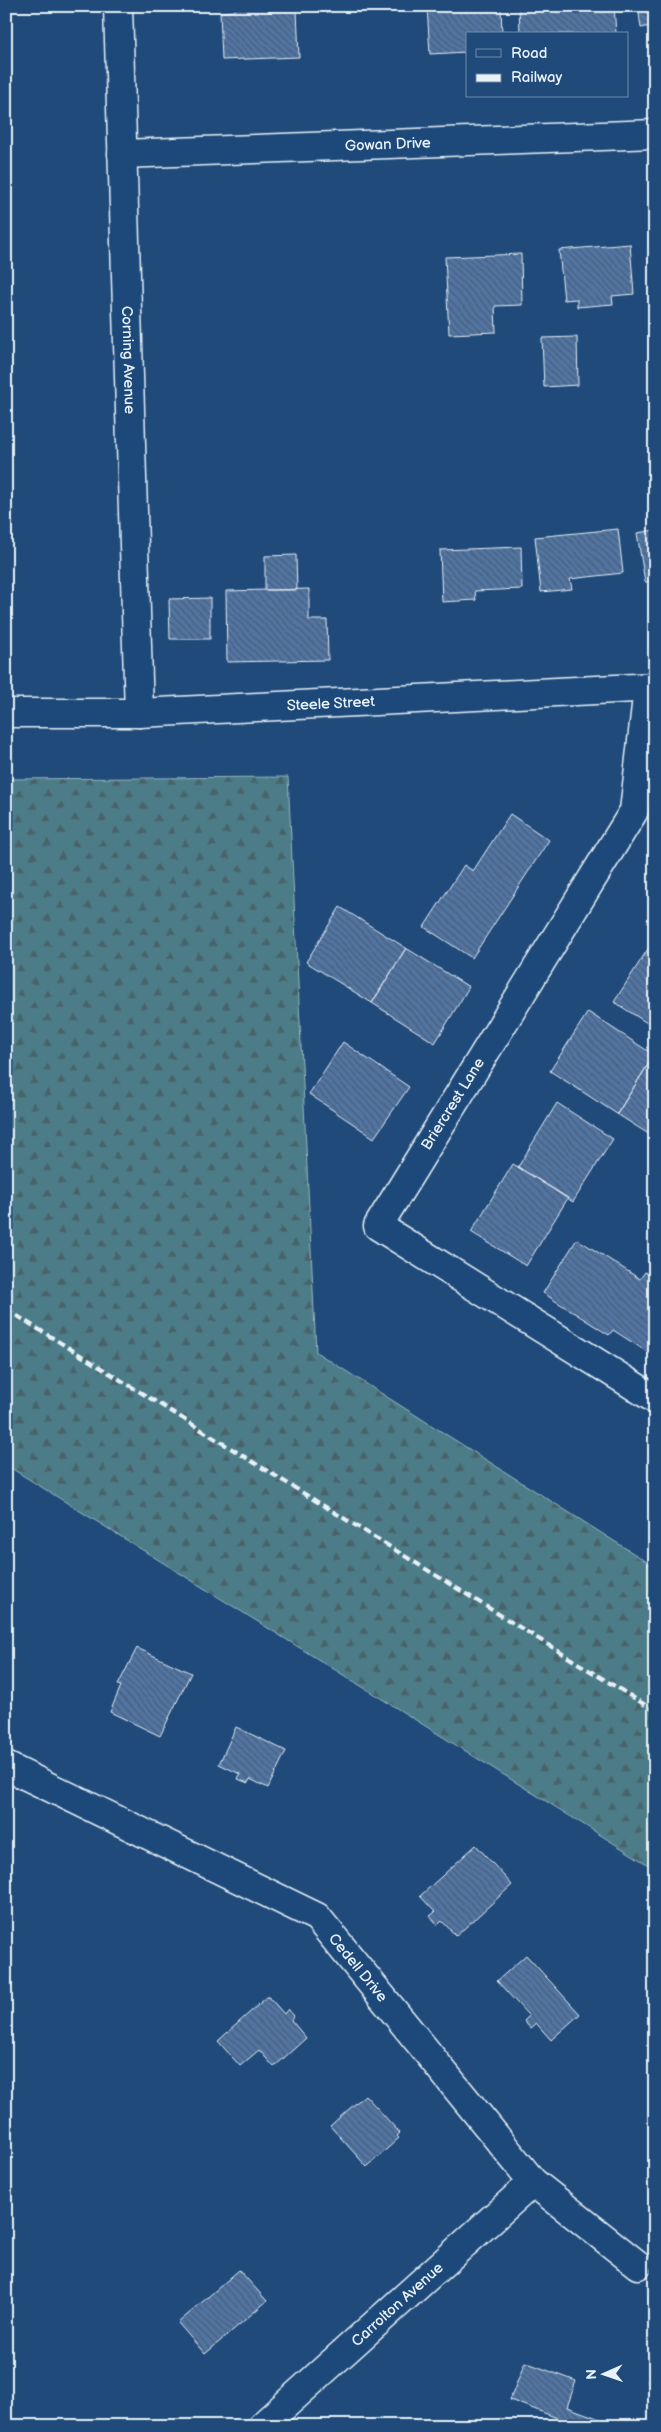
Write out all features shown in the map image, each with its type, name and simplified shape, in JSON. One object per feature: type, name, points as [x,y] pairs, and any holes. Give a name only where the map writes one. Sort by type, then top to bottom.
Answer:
[{"type":"street","name":"Corning Avenue","points":[[118,6],[139,713]]},
{"type":"street","name":"Gowan Drive","points":[[122,154],[655,134]]},
{"type":"street","name":"Steele Street","points":[[6,713],[139,713],[651,687]]},
{"type":"street","name":"Briercrest Lane","points":[[651,687],[634,811],[378,1226],[655,1399]]},
{"type":"street","name":"Cedell Drive","points":[[6,1766],[317,1917],[533,2182],[638,2265]]},
{"type":"street","name":"Carrolton Avenue","points":[[262,2426],[533,2182]]},
{"type":"green space","points":[[288,777],[316,1352],[655,1567],[655,1869],[6,1465],[6,779]]},
{"type":"building","points":[[235,6],[268,6],[268,11],[297,10],[299,57],[222,60],[220,12],[235,11]]},
{"type":"building","points":[[427,6],[501,6],[502,32],[466,32],[466,52],[430,54]]},
{"type":"building","points":[[519,6],[614,6],[616,32],[520,32]]},
{"type":"building","points":[[638,6],[655,6],[655,25],[641,28]]},
{"type":"building","points":[[630,244],[634,294],[612,296],[613,304],[577,307],[577,299],[564,300],[559,250]]},
{"type":"building","points":[[521,254],[522,305],[495,306],[496,332],[449,334],[445,257]]},
{"type":"building","points":[[577,337],[578,385],[544,387],[542,338]]},
{"type":"building","points":[[618,529],[623,573],[570,579],[572,589],[541,592],[535,537]]},
{"type":"building","points":[[655,530],[655,581],[645,582],[637,533]]},
{"type":"building","points":[[521,547],[522,589],[475,591],[476,600],[442,602],[440,550]]},
{"type":"building","points":[[296,555],[297,590],[265,590],[265,556]]},
{"type":"building","points":[[309,589],[309,620],[327,620],[328,660],[227,662],[226,591]]},
{"type":"building","points":[[210,598],[210,639],[170,639],[169,599]]},
{"type":"building","points":[[510,814],[549,840],[472,958],[424,927],[464,865],[473,871]]},
{"type":"building","points":[[340,907],[406,948],[372,1003],[306,962]]},
{"type":"building","points":[[655,938],[655,1028],[614,1002]]},
{"type":"building","points":[[406,948],[469,987],[435,1043],[372,1003]]},
{"type":"building","points":[[588,1012],[654,1055],[617,1114],[550,1071]]},
{"type":"building","points":[[343,1042],[409,1087],[374,1138],[309,1094]]},
{"type":"building","points":[[655,1055],[655,1138],[617,1114]]},
{"type":"building","points":[[557,1103],[613,1139],[573,1202],[518,1167]]},
{"type":"building","points":[[513,1164],[568,1198],[526,1266],[471,1232]]},
{"type":"building","points":[[577,1239],[640,1279],[645,1272],[655,1278],[655,1357],[613,1330],[609,1335],[543,1293]]},
{"type":"building","points":[[137,1648],[191,1673],[160,1736],[110,1712],[121,1686],[118,1685]]},
{"type":"building","points":[[236,1727],[286,1751],[268,1788],[250,1779],[248,1783],[238,1779],[240,1774],[219,1764]]},
{"type":"building","points":[[476,1845],[512,1885],[456,1936],[442,1921],[438,1925],[430,1916],[435,1912],[420,1896]]},
{"type":"building","points":[[526,1955],[580,2014],[551,2040],[536,2023],[530,2028],[524,2021],[529,2016],[497,1981]]},
{"type":"building","points":[[268,1996],[284,2014],[288,2009],[294,2016],[291,2020],[306,2038],[274,2067],[259,2050],[240,2066],[218,2041]]},
{"type":"building","points":[[365,2095],[400,2133],[397,2136],[399,2138],[367,2167],[330,2126]]},
{"type":"building","points":[[239,2270],[267,2301],[205,2354],[178,2323]]},
{"type":"building","points":[[525,2362],[576,2381],[567,2407],[614,2424],[613,2426],[558,2426],[560,2419],[510,2400]]},
{"type":"building","points":[[655,2377],[655,2405],[647,2380]]},
{"type":"railway","points":[[6,1309],[655,1711]]}]
